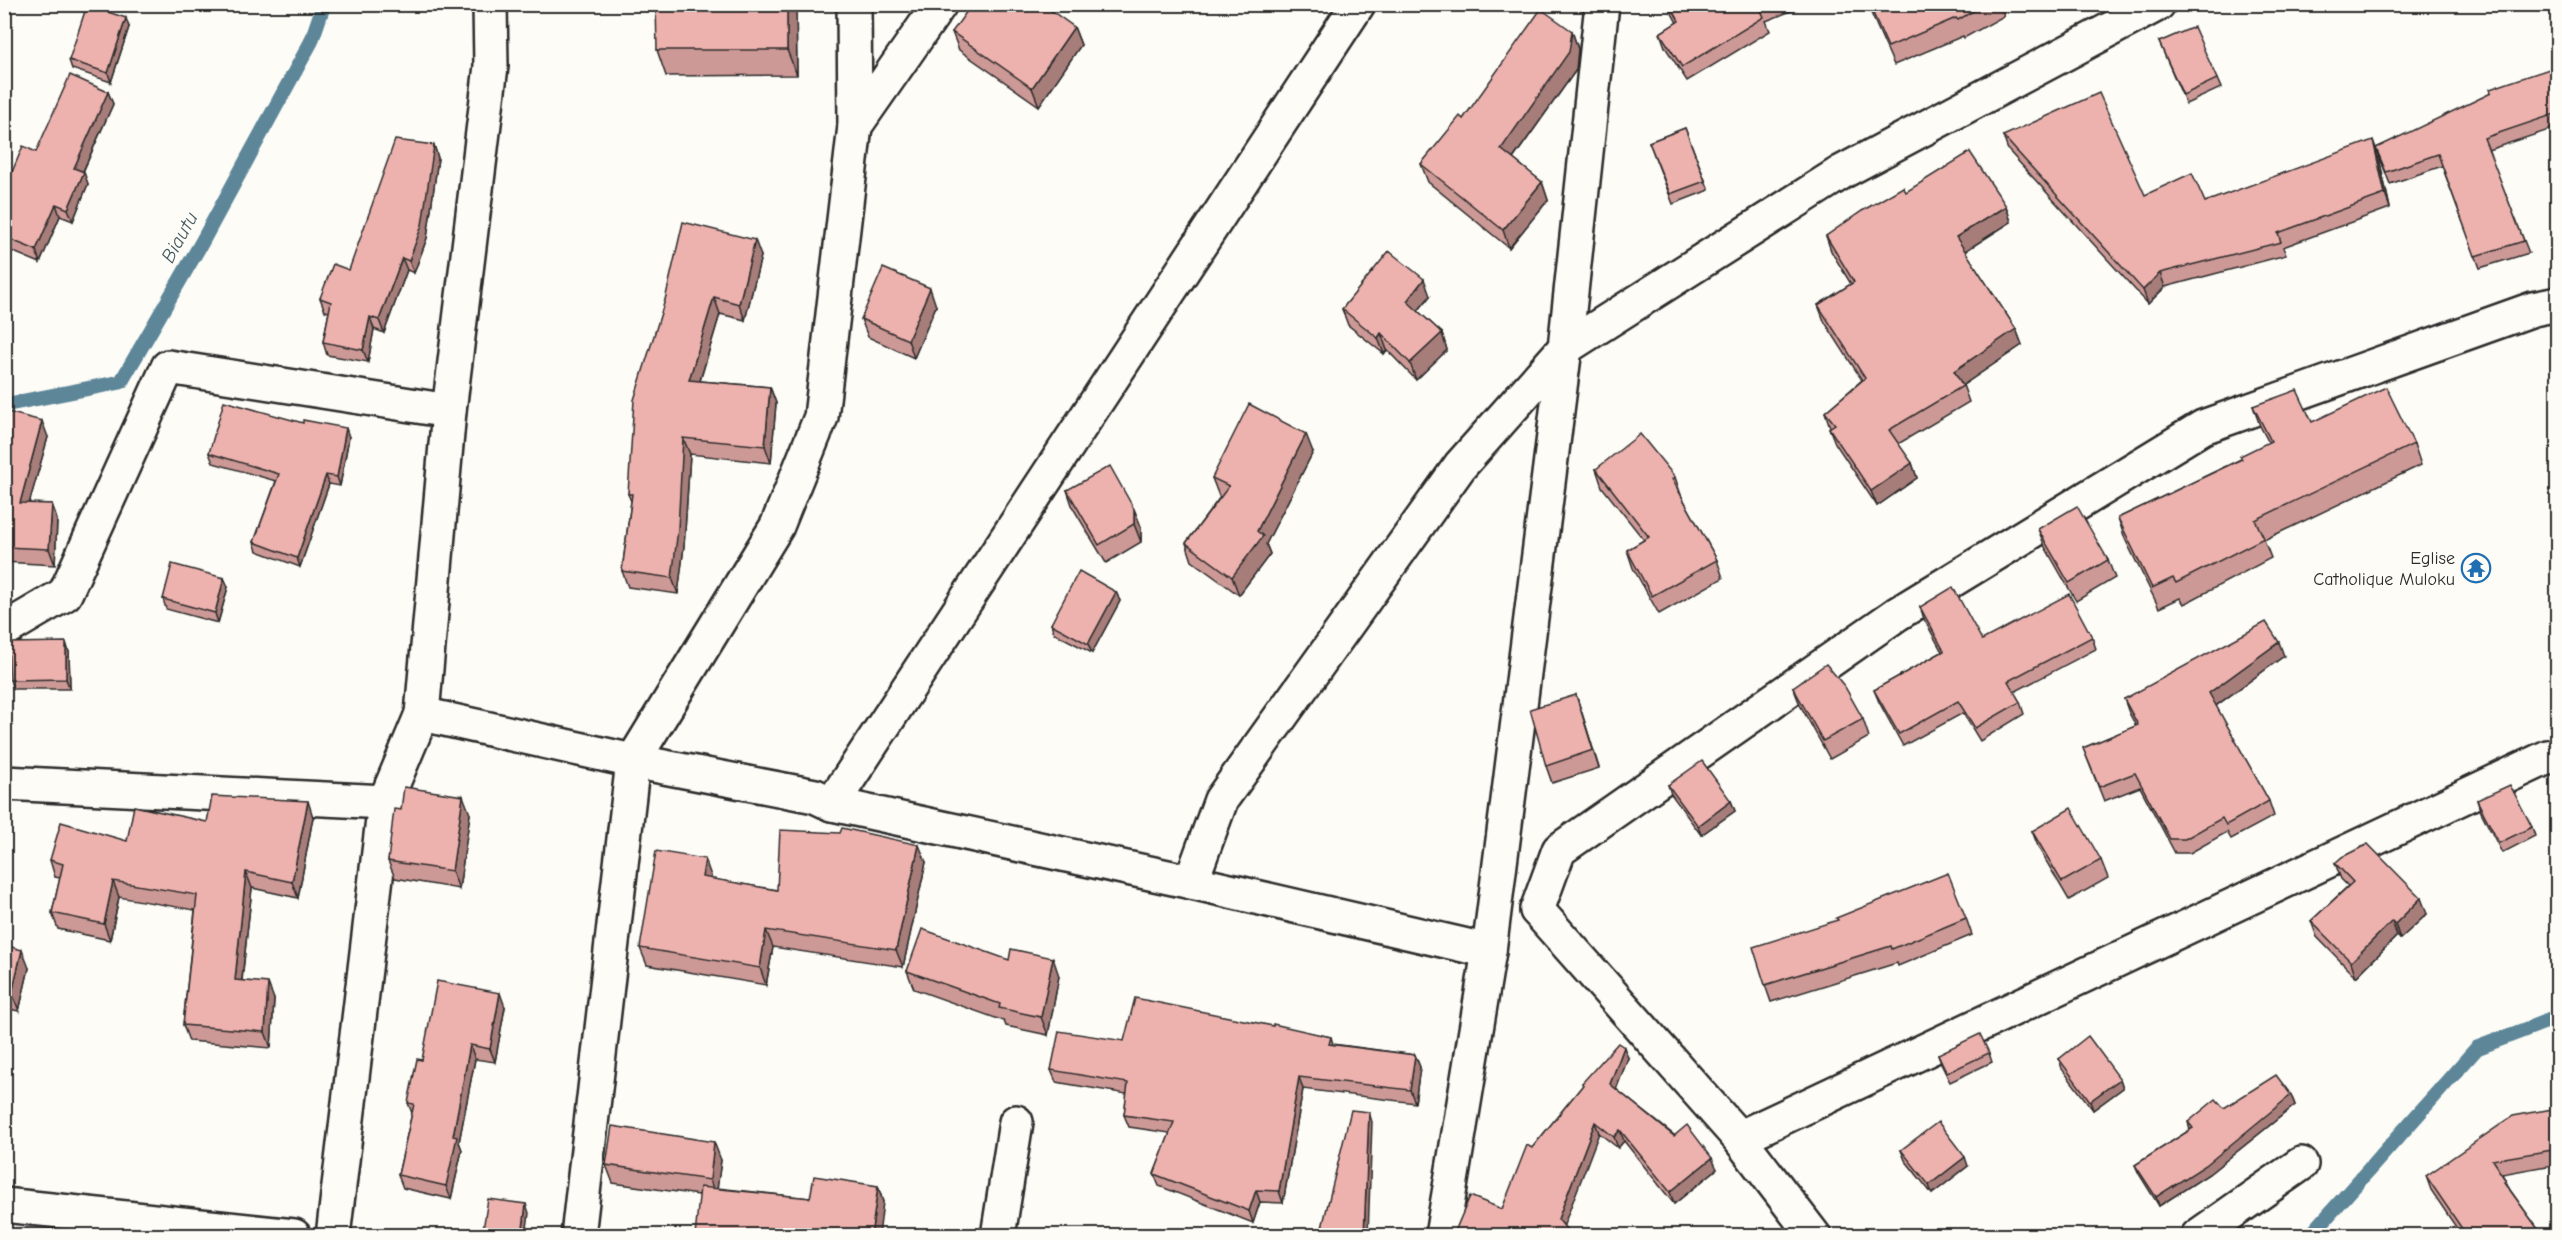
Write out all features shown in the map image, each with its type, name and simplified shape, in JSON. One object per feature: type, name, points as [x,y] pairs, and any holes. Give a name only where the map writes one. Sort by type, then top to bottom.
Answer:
[{"type":"street","points":[[333,1236],[385,802],[422,714],[449,411],[491,66],[490,4]]},
{"type":"street","points":[[578,1236],[633,761],[777,526],[821,417],[855,126],[854,4]]},
{"type":"street","points":[[855,126],[940,4]]},
{"type":"street","points":[[832,804],[1358,4]]},
{"type":"street","points":[[1442,1236],[1491,936],[1565,348],[1602,4]]},
{"type":"street","points":[[1191,882],[1221,800],[1460,466],[1565,348],[1842,172],[2158,4]]},
{"type":"street","points":[[422,714],[633,761],[815,796],[832,804],[1191,882],[1491,936],[1537,910],[1559,850],[1897,614],[2203,427],[2533,309],[2558,304]]},
{"type":"street","points":[[4,630],[65,594],[168,368],[449,411]]},
{"type":"street","points":[[1739,1138],[2548,757],[2558,756]]},
{"type":"street","points":[[4,783],[385,802]]},
{"type":"street","points":[[1537,910],[1739,1138],[1815,1236]]},
{"type":"street","points":[[998,1236],[1016,1122]]},
{"type":"street","points":[[2198,1236],[2301,1164]]},
{"type":"street","points":[[4,1205],[294,1236]]},
{"type":"building","points":[[656,4],[787,4],[787,50],[657,50]]},
{"type":"building","points":[[972,4],[1042,4],[1074,27],[1032,88],[952,32]]},
{"type":"building","points":[[1670,4],[1768,4],[1760,8],[1764,17],[1682,67],[1660,33],[1679,21]]},
{"type":"building","points":[[1869,4],[1985,4],[1958,20],[1956,18],[1888,47]]},
{"type":"building","points":[[87,5],[126,18],[108,73],[69,60]]},
{"type":"building","points":[[1541,9],[1572,31],[1569,52],[1501,149],[1542,182],[1503,230],[1421,164],[1460,116],[1463,119]]},
{"type":"building","points":[[2194,27],[2217,79],[2183,95],[2159,42]]},
{"type":"building","points":[[2558,66],[2558,113],[2484,138],[2524,241],[2475,256],[2438,154],[2386,172],[2376,148],[2491,93],[2490,89]]},
{"type":"building","points":[[70,75],[108,92],[74,168],[84,172],[68,209],[56,204],[36,250],[4,237],[4,191],[23,146],[36,152]]},
{"type":"building","points":[[2099,93],[2145,195],[2192,173],[2205,202],[2373,140],[2385,194],[2278,233],[2281,242],[2160,273],[2143,290],[2003,136]]},
{"type":"building","points":[[1685,128],[1705,181],[1670,194],[1649,142]]},
{"type":"building","points":[[395,140],[434,145],[422,225],[409,261],[402,258],[379,320],[370,317],[363,350],[323,342],[331,302],[320,298],[333,264],[349,270]]},
{"type":"building","points":[[1970,152],[2006,206],[1956,237],[2016,329],[1954,371],[1963,386],[1889,430],[1912,463],[1871,491],[1829,428],[1835,424],[1825,412],[1865,378],[1818,305],[1854,282],[1826,236],[1903,187],[1906,192]]},
{"type":"building","points":[[683,222],[755,240],[739,304],[714,297],[689,380],[770,387],[765,446],[683,438],[678,529],[672,578],[622,571],[632,494],[628,494],[634,400],[665,300]]},
{"type":"building","points":[[1389,251],[1424,279],[1407,301],[1442,333],[1410,363],[1381,333],[1378,338],[1342,309]]},
{"type":"building","points":[[883,268],[930,288],[908,340],[861,319]]},
{"type":"building","points":[[2386,387],[2414,444],[2255,520],[2264,538],[2176,583],[2173,578],[2152,588],[2118,518],[2242,459],[2240,456],[2271,441],[2253,406],[2297,390],[2312,422]]},
{"type":"building","points":[[224,401],[303,423],[303,420],[346,428],[337,477],[326,475],[297,558],[254,542],[279,474],[209,453]]},
{"type":"building","points":[[1249,404],[1306,434],[1257,531],[1263,536],[1232,577],[1186,543],[1229,486],[1212,478]]},
{"type":"building","points":[[4,411],[42,421],[20,503],[52,504],[49,549],[4,547]]},
{"type":"building","points":[[1640,434],[1675,477],[1672,479],[1717,560],[1652,596],[1627,550],[1649,537],[1596,469]]},
{"type":"building","points":[[1110,466],[1134,509],[1134,524],[1099,545],[1067,490]]},
{"type":"building","points":[[2077,506],[2108,560],[2069,583],[2038,529]]},
{"type":"building","points":[[172,564],[224,578],[215,613],[163,599]]},
{"type":"building","points":[[1079,571],[1116,592],[1088,644],[1051,624]]},
{"type":"building","points":[[1953,587],[1982,640],[2069,594],[2092,637],[2008,681],[2020,702],[1975,728],[1958,701],[1899,734],[1874,690],[1944,651],[1920,607]]},
{"type":"building","points":[[2266,622],[2279,642],[2209,693],[2269,801],[2226,825],[2222,818],[2185,839],[2170,839],[2135,773],[2099,787],[2083,748],[2138,725],[2124,699]]},
{"type":"building","points":[[66,642],[66,679],[10,680],[8,643]]},
{"type":"building","points":[[1826,664],[1845,687],[1863,719],[1823,741],[1793,687]]},
{"type":"building","points":[[1576,695],[1593,750],[1546,766],[1530,709]]},
{"type":"building","points":[[1702,761],[1731,801],[1698,826],[1668,785]]},
{"type":"building","points":[[2510,785],[2532,827],[2499,843],[2477,800]]},
{"type":"building","points":[[404,787],[463,796],[452,871],[388,861],[394,809],[401,810]]},
{"type":"building","points":[[212,796],[308,801],[292,882],[246,872],[235,980],[268,983],[265,1032],[183,1025],[197,895],[113,881],[104,924],[52,913],[63,864],[50,860],[61,822],[127,841],[134,806],[207,822]]},
{"type":"building","points":[[2071,808],[2101,860],[2062,882],[2032,831]]},
{"type":"building","points":[[842,828],[919,845],[896,950],[766,930],[760,968],[640,948],[656,851],[705,859],[702,877],[777,890],[780,830],[840,833]]},
{"type":"building","points":[[2368,844],[2421,898],[2395,924],[2392,921],[2351,962],[2311,921],[2353,882],[2335,863]]},
{"type":"building","points":[[1948,873],[1966,918],[1892,949],[1891,946],[1765,985],[1753,947],[1838,920],[1836,918]]},
{"type":"building","points":[[922,929],[1009,960],[1011,949],[1053,958],[1041,1017],[999,1008],[1000,1004],[907,971]]},
{"type":"building","points":[[4,945],[22,950],[12,993],[4,992]]},
{"type":"building","points":[[437,981],[500,993],[490,1049],[470,1045],[453,1136],[457,1137],[446,1186],[398,1175],[414,1104],[408,1103],[417,1059],[422,1060]]},
{"type":"building","points":[[1135,998],[1331,1037],[1329,1044],[1415,1055],[1410,1090],[1299,1077],[1279,1191],[1256,1190],[1249,1211],[1154,1174],[1174,1122],[1124,1115],[1128,1083],[1051,1070],[1059,1031],[1124,1041]]},
{"type":"building","points":[[1980,1034],[1989,1053],[1947,1073],[1938,1054]]},
{"type":"building","points":[[2088,1036],[2120,1079],[2090,1101],[2059,1059]]},
{"type":"building","points":[[1618,1043],[1624,1047],[1610,1084],[1674,1136],[1687,1125],[1712,1158],[1670,1192],[1620,1130],[1614,1137],[1595,1122],[1558,1219],[1572,1236],[1453,1236],[1470,1196],[1502,1209],[1527,1145],[1532,1148],[1583,1085],[1582,1083]]},
{"type":"building","points":[[2276,1075],[2291,1095],[2206,1165],[2156,1197],[2135,1165],[2193,1128],[2188,1122],[2216,1099],[2224,1108]]},
{"type":"building","points":[[2558,1108],[2558,1149],[2492,1160],[2506,1181],[2504,1182],[2543,1236],[2467,1236],[2426,1176],[2513,1116]]},
{"type":"building","points":[[1351,1110],[1369,1112],[1364,1236],[1320,1236]]},
{"type":"building","points":[[1938,1122],[1965,1157],[1929,1185],[1901,1150]]},
{"type":"building","points":[[612,1126],[714,1142],[710,1180],[606,1165]]},
{"type":"building","points":[[814,1176],[878,1186],[871,1236],[695,1236],[700,1187],[810,1198]]},
{"type":"building","points":[[488,1199],[526,1204],[522,1236],[482,1236]]},
{"type":"building","points":[[1977,1229],[1982,1236],[1967,1236]]},
{"type":"waterway","name":"Biautu","points":[[4,405],[121,382],[202,242],[311,42],[324,4]]},
{"type":"waterway","points":[[2310,1236],[2477,1048],[2558,1017]]},
{"type":"place","name":"Eglise Catholique Muloku","points":[[2476,568]]}]
